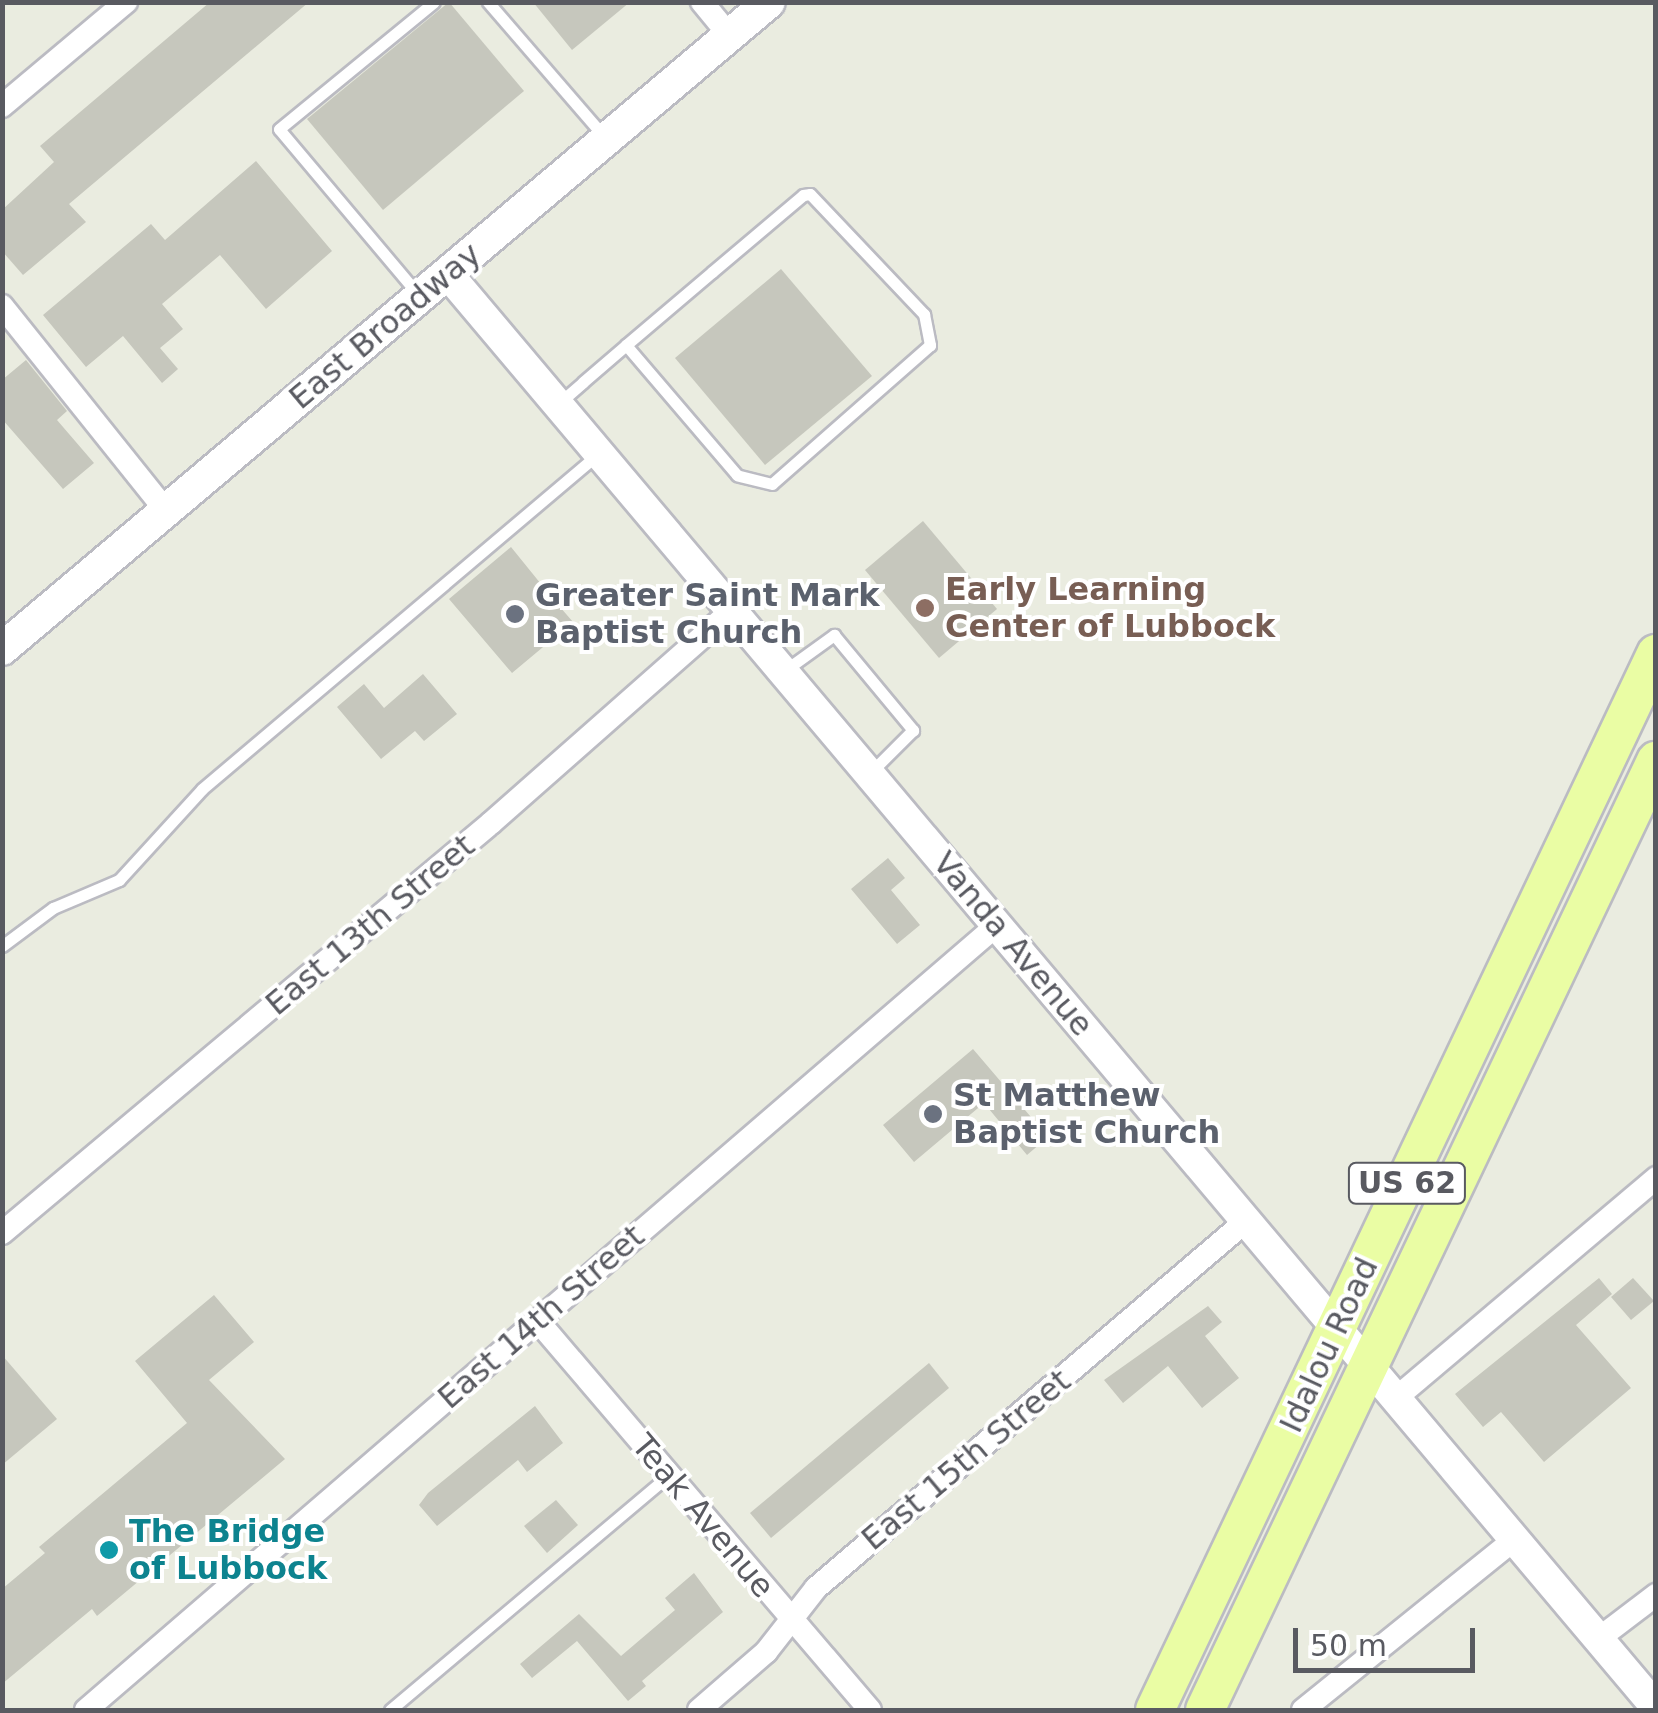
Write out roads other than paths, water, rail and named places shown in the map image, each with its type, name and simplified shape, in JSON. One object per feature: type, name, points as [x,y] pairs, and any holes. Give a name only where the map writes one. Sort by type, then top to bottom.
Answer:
[{"type":"main road","name":"East Broadway","points":[[2,649],[769,2]]},
{"type":"main road","name":"Idalou Road","points":[[1155,1710],[1656,654]]},
{"type":"main road","name":"Idalou Road","points":[[1204,1710],[1656,761]]},
{"type":"street","points":[[2,106],[126,2]]},
{"type":"street","points":[[702,2],[730,36]]},
{"type":"street","name":"Vanda Avenue","points":[[448,273],[1656,1707]]},
{"type":"street","points":[[2,306],[166,511]]},
{"type":"street","name":"East 13th Street","points":[[2,1234],[491,824],[733,610]]},
{"type":"street","name":"East 14th Street","points":[[86,1710],[997,925]]},
{"type":"street","points":[[1396,1398],[1656,1178]]},
{"type":"street","name":"East 15th Street","points":[[699,1710],[766,1652],[816,1588],[1246,1221]]},
{"type":"street","name":"Teak Avenue","points":[[537,1320],[870,1710]]},
{"type":"street","points":[[1302,1710],[1515,1539]]},
{"type":"street","points":[[1598,1639],[1656,1595]]},
{"type":"lane","points":[[420,296],[279,130],[434,2]]},
{"type":"lane","points":[[488,2],[605,138]]},
{"type":"lane","points":[[558,404],[626,345],[810,194],[924,314],[930,346],[772,484],[737,474],[626,345]]},
{"type":"lane","points":[[2,946],[53,908],[119,880],[202,789],[599,452]]},
{"type":"lane","points":[[784,671],[834,635],[912,730],[870,773]]},
{"type":"lane","points":[[390,1710],[669,1476]]},
{"type":"place","name":"Early Learning Center of Lubbock","points":[[925,608]]},
{"type":"place","name":"Greater Saint Mark Baptist Church","points":[[515,614]]},
{"type":"place","name":"St Matthew Baptist Church","points":[[933,1114]]},
{"type":"place","name":"The Bridge of Lubbock","points":[[109,1550]]}]
